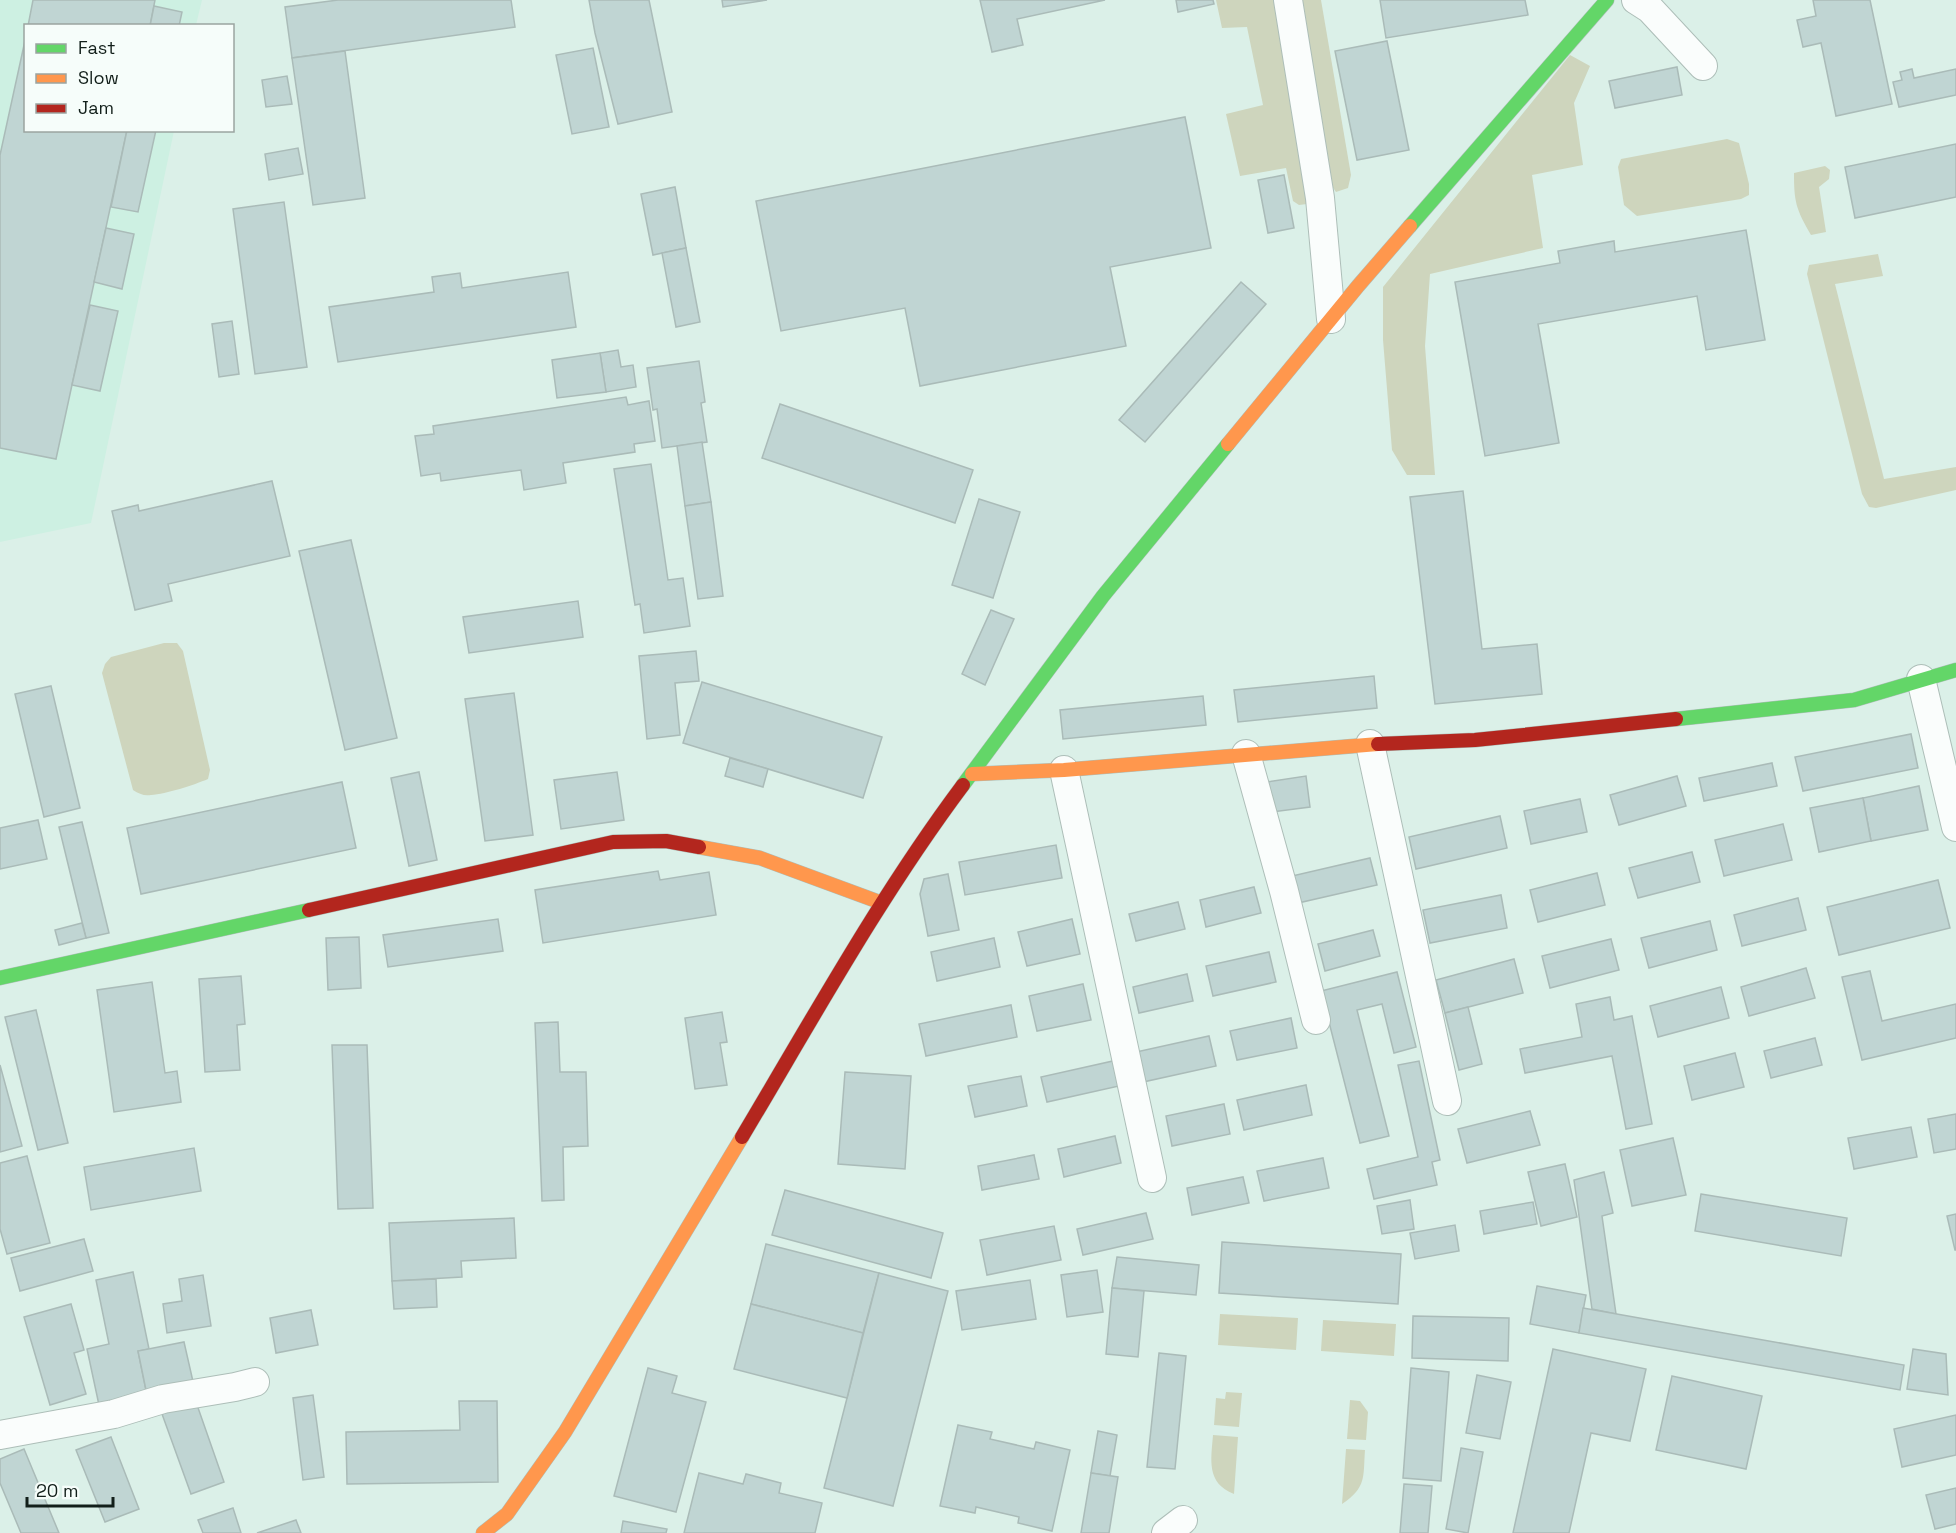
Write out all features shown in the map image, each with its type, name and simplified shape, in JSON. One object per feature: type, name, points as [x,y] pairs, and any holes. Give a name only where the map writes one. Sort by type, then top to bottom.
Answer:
[{"type":"street","points":[[1288,0],[1320,198],[1331,319]]},
{"type":"street","points":[[483,1533],[507,1514],[565,1432],[882,903],[923,839],[1103,596],[1331,319],[1607,0]]},
{"type":"street","points":[[1636,0],[1650,9],[1703,66]]},
{"type":"street","points":[[972,774],[1064,770],[1370,744],[1475,740],[1854,700],[1956,669]]},
{"type":"street","points":[[1921,679],[1956,827]]},
{"type":"street","points":[[1370,744],[1447,1101]]},
{"type":"street","points":[[1246,754],[1284,891],[1316,1020]]},
{"type":"street","points":[[1064,770],[1152,1178]]},
{"type":"street","points":[[0,978],[613,842],[666,842],[760,858],[882,903]]},
{"type":"street","points":[[0,1435],[114,1414],[163,1399],[255,1382]]},
{"type":"shaded area","points":[[0,0],[202,0],[196,24],[24,24],[24,132],[174,132],[91,523],[0,542]]},
{"type":"shaded area","points":[[1216,0],[1279,0],[1307,204],[1299,205],[1293,201],[1286,168],[1240,176],[1226,114],[1263,105],[1247,27],[1222,28]]},
{"type":"shaded area","points":[[1296,0],[1321,0],[1351,175],[1348,188],[1336,192],[1327,179]]},
{"type":"shaded area","points":[[1570,55],[1590,66],[1574,103],[1583,165],[1532,175],[1543,248],[1430,274],[1425,346],[1435,475],[1407,475],[1392,450],[1383,340],[1383,287]]},
{"type":"shaded area","points":[[1727,139],[1739,143],[1749,184],[1749,195],[1741,199],[1637,216],[1624,205],[1618,167],[1621,159]]},
{"type":"shaded area","points":[[1825,166],[1830,170],[1829,179],[1819,187],[1826,232],[1811,235],[1797,205],[1794,173]]},
{"type":"shaded area","points":[[1878,254],[1883,276],[1835,284],[1884,479],[1956,467],[1956,490],[1876,508],[1869,507],[1862,494],[1807,274],[1809,265]]},
{"type":"shaded area","points":[[164,643],[177,643],[183,651],[210,770],[208,779],[172,791],[146,795],[133,790],[102,673],[111,657]]},
{"type":"shaded area","points":[[1220,1314],[1298,1318],[1296,1350],[1218,1345]]},
{"type":"shaded area","points":[[1323,1320],[1396,1324],[1394,1356],[1321,1351]]},
{"type":"shaded area","points":[[1226,1392],[1242,1393],[1239,1427],[1214,1425],[1216,1398],[1225,1399]]},
{"type":"shaded area","points":[[1350,1400],[1360,1401],[1368,1412],[1366,1440],[1347,1439]]},
{"type":"shaded area","points":[[1213,1435],[1238,1437],[1234,1494],[1219,1484],[1212,1470]]},
{"type":"shaded area","points":[[1346,1449],[1365,1450],[1364,1467],[1360,1487],[1342,1504]]},
{"type":"building","points":[[33,0],[155,0],[150,24],[28,24]]},
{"type":"building","points":[[338,0],[511,0],[515,27],[292,58],[285,7]]},
{"type":"building","points":[[589,0],[649,0],[672,112],[618,124]]},
{"type":"building","points":[[722,0],[767,0],[723,7]]},
{"type":"building","points":[[980,0],[1105,0],[1017,19],[1023,45],[992,52]]},
{"type":"building","points":[[1176,0],[1213,0],[1214,4],[1178,12]]},
{"type":"building","points":[[1380,0],[1525,0],[1528,15],[1386,38]]},
{"type":"building","points":[[1813,0],[1870,0],[1892,104],[1836,116],[1821,43],[1803,47],[1797,20],[1816,16]]},
{"type":"building","points":[[154,6],[182,12],[179,24],[150,24]]},
{"type":"building","points":[[1387,41],[1409,150],[1357,160],[1335,51]]},
{"type":"building","points":[[24,45],[24,132],[127,132],[56,459],[0,448],[0,155]]},
{"type":"building","points":[[593,48],[609,127],[572,134],[556,55]]},
{"type":"building","points":[[345,51],[365,198],[313,205],[292,58]]},
{"type":"building","points":[[1677,67],[1682,95],[1615,108],[1609,81]]},
{"type":"building","points":[[1912,69],[1914,78],[1956,69],[1956,95],[1899,107],[1893,82],[1902,80],[1900,72]]},
{"type":"building","points":[[287,76],[292,104],[266,107],[262,80]]},
{"type":"building","points":[[1185,117],[1211,248],[1110,267],[1126,346],[920,386],[905,308],[781,331],[756,201]]},
{"type":"building","points":[[127,132],[156,132],[138,212],[111,207]]},
{"type":"building","points":[[1956,144],[1956,197],[1855,218],[1845,167]]},
{"type":"building","points":[[298,148],[303,174],[269,180],[265,154]]},
{"type":"building","points":[[1284,175],[1294,228],[1268,233],[1258,180]]},
{"type":"building","points":[[675,187],[686,248],[653,255],[641,194]]},
{"type":"building","points":[[284,202],[307,367],[255,374],[233,209]]},
{"type":"building","points":[[106,228],[134,234],[122,289],[94,282]]},
{"type":"building","points":[[1746,230],[1765,340],[1706,350],[1697,296],[1538,324],[1559,443],[1485,456],[1455,282],[1560,263],[1558,251],[1614,241],[1615,252]]},
{"type":"building","points":[[686,248],[700,322],[676,327],[662,253]]},
{"type":"building","points":[[568,272],[576,327],[338,362],[329,307],[434,292],[432,277],[460,273],[462,288]]},
{"type":"building","points":[[1241,282],[1266,304],[1145,442],[1119,420]]},
{"type":"building","points":[[90,305],[118,311],[100,391],[72,385]]},
{"type":"building","points":[[232,321],[239,374],[219,377],[212,324]]},
{"type":"building","points":[[618,350],[621,367],[633,365],[636,387],[606,392],[600,353]]},
{"type":"building","points":[[600,353],[606,392],[557,398],[552,360]]},
{"type":"building","points":[[699,361],[705,402],[701,403],[707,442],[662,448],[657,409],[653,410],[647,368]]},
{"type":"building","points":[[626,397],[628,405],[649,401],[655,441],[634,444],[635,452],[563,463],[566,483],[524,490],[521,470],[441,481],[440,473],[421,476],[415,436],[434,434],[433,426]]},
{"type":"building","points":[[780,404],[973,470],[955,523],[762,458]]},
{"type":"building","points":[[702,442],[711,502],[685,506],[677,446]]},
{"type":"building","points":[[651,464],[668,580],[683,578],[690,626],[644,633],[640,604],[635,605],[614,469]]},
{"type":"building","points":[[272,481],[290,556],[168,584],[172,601],[135,610],[112,511],[138,505],[139,511]]},
{"type":"building","points":[[1463,491],[1482,649],[1537,644],[1542,694],[1435,704],[1410,497]]},
{"type":"building","points":[[979,499],[1020,512],[993,598],[952,585]]},
{"type":"building","points":[[711,502],[723,596],[698,599],[685,506]]},
{"type":"building","points":[[351,540],[397,738],[345,750],[299,551]]},
{"type":"building","points":[[578,601],[583,637],[469,653],[463,617]]},
{"type":"building","points":[[991,610],[1014,619],[985,685],[962,674]]},
{"type":"building","points":[[696,651],[699,681],[675,683],[680,735],[647,739],[639,656]]},
{"type":"building","points":[[1374,676],[1377,708],[1238,722],[1234,690]]},
{"type":"building","points":[[702,682],[882,737],[863,798],[683,743]]},
{"type":"building","points":[[51,686],[80,808],[44,817],[15,694]]},
{"type":"building","points":[[514,693],[533,835],[485,841],[465,699]]},
{"type":"building","points":[[1203,696],[1206,725],[1063,739],[1060,710]]},
{"type":"building","points":[[1911,734],[1918,768],[1803,791],[1795,757]]},
{"type":"building","points":[[730,758],[768,769],[763,787],[725,776]]},
{"type":"building","points":[[1772,763],[1777,786],[1704,801],[1699,778]]},
{"type":"building","points":[[419,772],[437,860],[409,866],[391,778]]},
{"type":"building","points":[[617,772],[624,820],[561,829],[554,780]]},
{"type":"building","points":[[1306,776],[1310,807],[1272,812],[1267,782]]},
{"type":"building","points":[[1677,776],[1686,806],[1619,825],[1610,795]]},
{"type":"building","points":[[342,782],[356,848],[141,894],[127,828]]},
{"type":"building","points":[[1919,786],[1928,830],[1871,841],[1863,798]]},
{"type":"building","points":[[1863,798],[1871,841],[1819,852],[1810,808]]},
{"type":"building","points":[[1580,799],[1587,832],[1531,844],[1524,811]]},
{"type":"building","points":[[1500,816],[1507,848],[1416,869],[1409,837]]},
{"type":"building","points":[[38,820],[47,859],[0,869],[0,828]]},
{"type":"building","points":[[82,822],[109,933],[86,938],[59,827]]},
{"type":"building","points":[[1783,824],[1792,860],[1724,876],[1715,840]]},
{"type":"building","points":[[1056,845],[1062,878],[965,895],[959,862]]},
{"type":"building","points":[[1692,852],[1700,882],[1638,898],[1629,868]]},
{"type":"building","points":[[1370,858],[1377,885],[1298,903],[1292,876]]},
{"type":"building","points":[[658,871],[660,880],[709,872],[716,915],[543,943],[535,890]]},
{"type":"building","points":[[1597,873],[1605,905],[1538,922],[1530,890]]},
{"type":"building","points":[[948,874],[959,930],[928,936],[920,894],[924,879]]},
{"type":"building","points":[[1938,880],[1950,928],[1839,955],[1827,907]]},
{"type":"building","points":[[1254,887],[1261,913],[1206,927],[1200,900]]},
{"type":"building","points":[[1501,895],[1507,928],[1430,943],[1423,910]]},
{"type":"building","points":[[1798,898],[1806,930],[1742,946],[1734,915]]},
{"type":"building","points":[[1178,902],[1185,929],[1136,941],[1129,914]]},
{"type":"building","points":[[498,919],[503,951],[388,967],[383,935]]},
{"type":"building","points":[[1072,919],[1080,954],[1027,966],[1018,932]]},
{"type":"building","points":[[1710,921],[1717,950],[1649,968],[1641,938]]},
{"type":"building","points":[[82,923],[86,938],[59,945],[55,930]]},
{"type":"building","points":[[1373,930],[1380,956],[1325,971],[1318,944]]},
{"type":"building","points":[[359,937],[361,988],[328,990],[326,938]]},
{"type":"building","points":[[994,938],[1000,967],[937,981],[931,952]]},
{"type":"building","points":[[1611,939],[1619,970],[1550,988],[1542,956]]},
{"type":"building","points":[[1269,952],[1276,982],[1213,996],[1206,966]]},
{"type":"building","points":[[1514,959],[1523,993],[1445,1013],[1436,980]]},
{"type":"building","points":[[1806,968],[1815,998],[1749,1016],[1741,987]]},
{"type":"building","points":[[1870,971],[1882,1021],[1956,1004],[1956,1038],[1862,1060],[1842,977]]},
{"type":"building","points":[[1397,972],[1416,1047],[1394,1053],[1382,1004],[1357,1010],[1389,1136],[1360,1143],[1321,991]]},
{"type":"building","points":[[1187,974],[1193,1001],[1139,1013],[1133,987]]},
{"type":"building","points":[[241,976],[245,1024],[237,1025],[240,1070],[205,1072],[199,979]]},
{"type":"building","points":[[152,982],[165,1073],[177,1071],[181,1102],[114,1112],[97,990]]},
{"type":"building","points":[[1083,984],[1091,1020],[1037,1031],[1029,996]]},
{"type":"building","points":[[1721,987],[1729,1018],[1658,1037],[1650,1006]]},
{"type":"building","points":[[1610,997],[1614,1020],[1632,1016],[1652,1124],[1626,1129],[1612,1056],[1525,1073],[1520,1049],[1582,1037],[1576,1004]]},
{"type":"building","points":[[1011,1005],[1017,1037],[926,1056],[919,1024]]},
{"type":"building","points":[[1468,1007],[1482,1064],[1459,1070],[1445,1013]]},
{"type":"building","points":[[36,1010],[68,1143],[38,1150],[5,1017]]},
{"type":"building","points":[[722,1012],[727,1042],[720,1043],[727,1085],[695,1089],[685,1018]]},
{"type":"building","points":[[1291,1018],[1297,1048],[1237,1060],[1230,1031]]},
{"type":"building","points":[[558,1022],[560,1072],[586,1072],[588,1146],[563,1147],[564,1200],[542,1201],[535,1023]]},
{"type":"building","points":[[1209,1036],[1216,1066],[1143,1082],[1136,1052]]},
{"type":"building","points":[[1815,1038],[1822,1065],[1771,1078],[1764,1051]]},
{"type":"building","points":[[332,1045],[367,1045],[373,1208],[338,1209]]},
{"type":"building","points":[[1735,1053],[1744,1087],[1692,1100],[1684,1066]]},
{"type":"building","points":[[1113,1061],[1119,1086],[1047,1102],[1041,1077]]},
{"type":"building","points":[[1419,1061],[1440,1160],[1432,1162],[1437,1185],[1374,1199],[1367,1169],[1418,1157],[1398,1065]]},
{"type":"building","points":[[0,1065],[22,1146],[0,1152]]},
{"type":"building","points":[[845,1072],[911,1076],[905,1169],[838,1164]]},
{"type":"building","points":[[1021,1076],[1027,1106],[975,1117],[968,1086]]},
{"type":"building","points":[[1306,1085],[1312,1115],[1244,1130],[1237,1100]]},
{"type":"building","points":[[1224,1104],[1230,1134],[1172,1146],[1166,1116]]},
{"type":"building","points":[[1530,1111],[1540,1145],[1467,1163],[1458,1129]]},
{"type":"building","points":[[1956,1114],[1956,1149],[1934,1153],[1928,1119]]},
{"type":"building","points":[[1911,1127],[1917,1157],[1854,1169],[1848,1138]]},
{"type":"building","points":[[1115,1136],[1121,1163],[1064,1177],[1058,1149]]},
{"type":"building","points":[[1673,1138],[1686,1195],[1632,1206],[1620,1150]]},
{"type":"building","points":[[194,1148],[201,1191],[91,1210],[84,1167]]},
{"type":"building","points":[[1034,1155],[1039,1179],[982,1190],[978,1166]]},
{"type":"building","points":[[27,1156],[50,1243],[7,1254],[0,1229],[0,1163]]},
{"type":"building","points":[[1323,1158],[1329,1188],[1264,1201],[1257,1171]]},
{"type":"building","points":[[1565,1164],[1577,1217],[1541,1226],[1528,1172]]},
{"type":"building","points":[[1604,1172],[1613,1213],[1602,1216],[1616,1314],[1592,1309],[1574,1180]]},
{"type":"building","points":[[1243,1177],[1249,1203],[1192,1215],[1187,1188]]},
{"type":"building","points":[[785,1190],[943,1233],[931,1278],[772,1235]]},
{"type":"building","points":[[1701,1194],[1847,1218],[1841,1256],[1695,1231]]},
{"type":"building","points":[[1410,1200],[1414,1229],[1382,1234],[1377,1206]]},
{"type":"building","points":[[1533,1202],[1537,1224],[1484,1234],[1480,1211]]},
{"type":"building","points":[[1146,1213],[1153,1239],[1083,1255],[1077,1229]]},
{"type":"building","points":[[1956,1214],[1956,1250],[1955,1250],[1947,1216]]},
{"type":"building","points":[[514,1218],[516,1258],[461,1261],[462,1277],[392,1281],[389,1223]]},
{"type":"building","points":[[1455,1225],[1459,1251],[1415,1259],[1410,1233]]},
{"type":"building","points":[[1054,1226],[1061,1260],[987,1275],[980,1240]]},
{"type":"building","points":[[84,1239],[93,1271],[20,1291],[11,1258]]},
{"type":"building","points":[[1222,1242],[1401,1254],[1398,1304],[1219,1293]]},
{"type":"building","points":[[766,1244],[879,1273],[863,1333],[751,1304]]},
{"type":"building","points":[[1117,1257],[1199,1265],[1196,1295],[1112,1288]]},
{"type":"building","points":[[1097,1270],[1103,1312],[1067,1317],[1061,1275]]},
{"type":"building","points":[[133,1272],[149,1349],[138,1351],[147,1395],[99,1405],[87,1349],[109,1344],[96,1280]]},
{"type":"building","points":[[879,1273],[948,1291],[893,1506],[824,1488]]},
{"type":"building","points":[[203,1275],[211,1326],[167,1333],[163,1304],[182,1301],[179,1279]]},
{"type":"building","points":[[436,1279],[437,1307],[394,1309],[392,1281]]},
{"type":"building","points":[[1030,1280],[1036,1319],[962,1330],[956,1291]]},
{"type":"building","points":[[1537,1286],[1586,1295],[1579,1333],[1530,1324]]},
{"type":"building","points":[[1112,1288],[1144,1291],[1138,1357],[1106,1354]]},
{"type":"building","points":[[71,1304],[84,1350],[74,1353],[86,1394],[50,1405],[24,1317]]},
{"type":"building","points":[[751,1304],[863,1333],[847,1398],[734,1369]]},
{"type":"building","points":[[1583,1308],[1904,1365],[1900,1390],[1579,1333]]},
{"type":"building","points":[[311,1310],[318,1345],[276,1353],[270,1318]]},
{"type":"building","points":[[1413,1316],[1509,1318],[1508,1361],[1412,1358]]},
{"type":"building","points":[[184,1342],[194,1386],[147,1395],[138,1351]]},
{"type":"building","points":[[1553,1349],[1646,1369],[1630,1441],[1591,1433],[1569,1533],[1513,1533]]},
{"type":"building","points":[[1913,1349],[1946,1354],[1948,1395],[1907,1389]]},
{"type":"building","points":[[1159,1353],[1186,1356],[1175,1469],[1147,1467]]},
{"type":"building","points":[[648,1368],[677,1376],[672,1393],[706,1402],[676,1512],[614,1496]]},
{"type":"building","points":[[1411,1368],[1449,1372],[1441,1481],[1403,1478]]},
{"type":"building","points":[[1477,1375],[1511,1382],[1500,1439],[1466,1433]]},
{"type":"building","points":[[1672,1376],[1762,1396],[1746,1469],[1656,1450]]},
{"type":"building","points":[[313,1395],[324,1477],[303,1480],[293,1398]]},
{"type":"building","points":[[459,1401],[497,1401],[498,1482],[347,1484],[346,1432],[460,1430]]},
{"type":"building","points":[[196,1402],[224,1482],[191,1494],[162,1414]]},
{"type":"building","points":[[1956,1415],[1956,1455],[1902,1467],[1894,1429]]},
{"type":"building","points":[[958,1425],[992,1432],[990,1439],[1034,1449],[1036,1442],[1070,1450],[1052,1531],[1018,1523],[1019,1517],[976,1507],[975,1513],[940,1506]]},
{"type":"building","points":[[1098,1431],[1117,1435],[1110,1476],[1091,1473]]},
{"type":"building","points":[[111,1437],[139,1509],[105,1522],[76,1450]]},
{"type":"building","points":[[1461,1448],[1483,1452],[1468,1533],[1446,1529]]},
{"type":"building","points":[[24,1449],[59,1533],[21,1533],[0,1483],[0,1459]]},
{"type":"building","points":[[699,1473],[743,1484],[746,1474],[781,1483],[779,1493],[822,1503],[815,1533],[684,1533]]},
{"type":"building","points":[[1091,1473],[1118,1477],[1109,1533],[1081,1533]]},
{"type":"building","points":[[1404,1484],[1432,1486],[1428,1533],[1400,1533]]},
{"type":"building","points":[[1956,1488],[1956,1524],[1935,1529],[1926,1495]]},
{"type":"building","points":[[233,1508],[241,1533],[203,1533],[198,1520]]},
{"type":"building","points":[[296,1520],[301,1533],[257,1533]]},
{"type":"building","points":[[623,1521],[667,1529],[666,1533],[621,1533]]},
{"type":"traffic: fast","points":[[1410,226],[1607,0]]},
{"type":"traffic: fast","points":[[963,785],[1103,596],[1228,444]]},
{"type":"traffic: fast","points":[[1676,719],[1854,700],[1956,670]]},
{"type":"traffic: fast","points":[[0,978],[309,910]]},
{"type":"traffic: slow","points":[[1228,444],[1410,226]]},
{"type":"traffic: slow","points":[[972,774],[1064,770],[1378,744]]},
{"type":"traffic: slow","points":[[699,847],[760,858],[882,903]]},
{"type":"traffic: slow","points":[[483,1533],[507,1514],[565,1432],[742,1137]]},
{"type":"traffic: jam","points":[[1378,744],[1475,740],[1676,719]]},
{"type":"traffic: jam","points":[[742,1137],[875,914],[963,785]]},
{"type":"traffic: jam","points":[[309,910],[613,842],[666,841],[699,847]]}]
